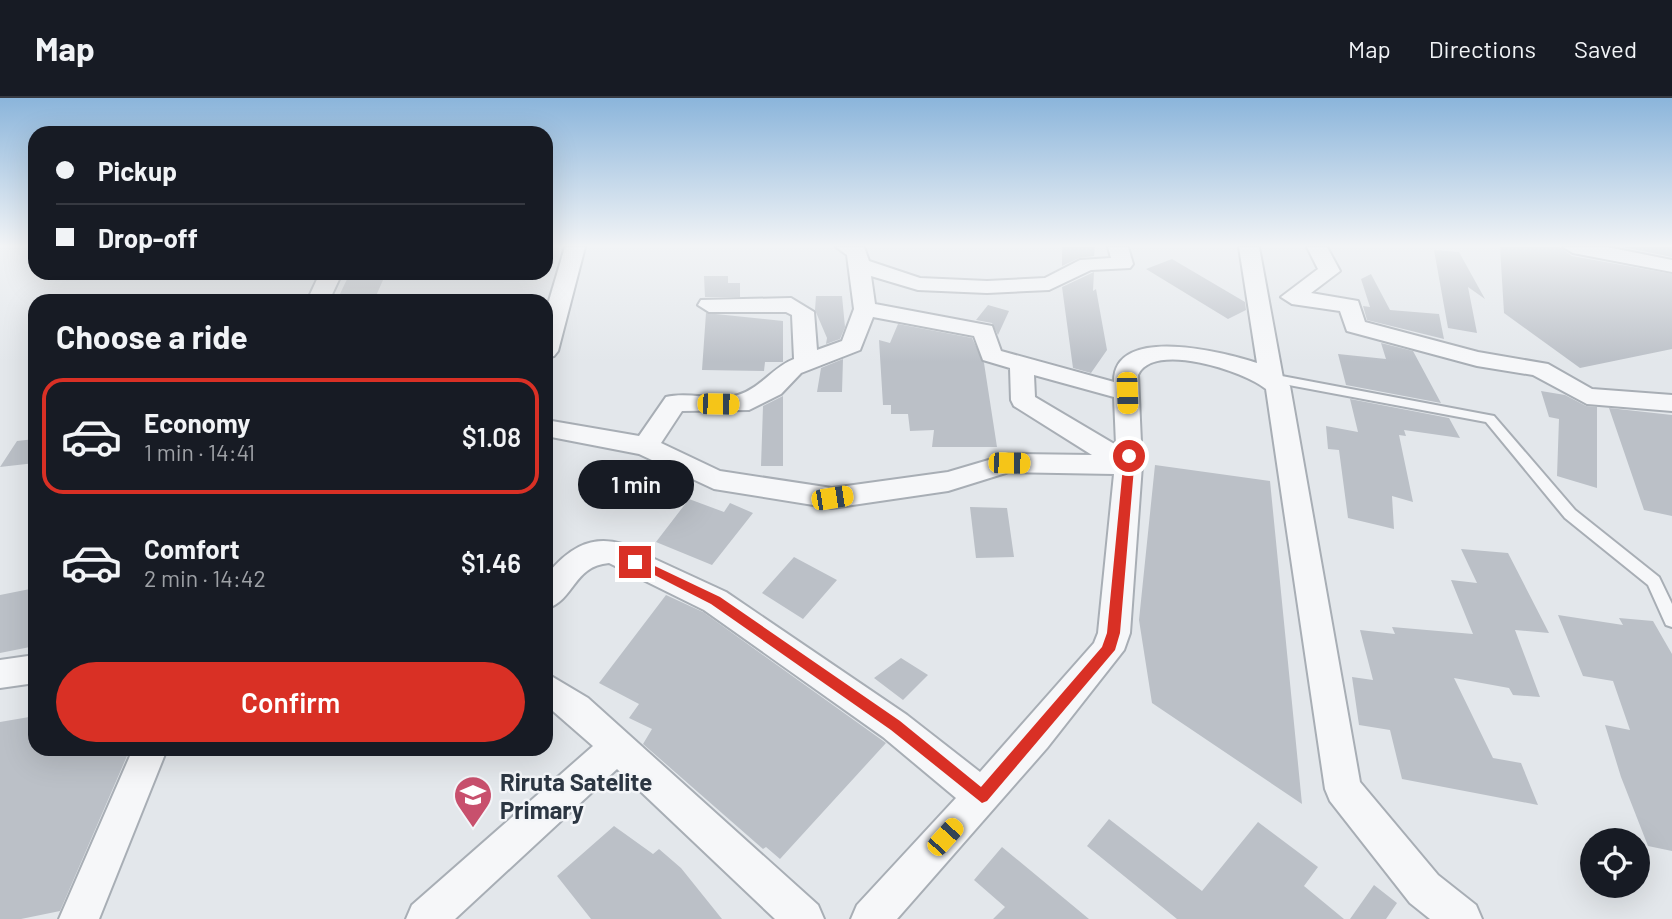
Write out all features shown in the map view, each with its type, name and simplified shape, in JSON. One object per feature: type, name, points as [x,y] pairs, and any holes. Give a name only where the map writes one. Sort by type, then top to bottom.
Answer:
[{"type":"street","points":[[553,326],[564,285]]},
{"type":"street","points":[[646,446],[675,403],[740,404],[772,389],[793,368],[852,345],[865,309],[860,285]]},
{"type":"street","points":[[948,285],[1022,285]]},
{"type":"street","points":[[1255,285],[1270,378]]},
{"type":"street","points":[[1309,285],[1292,297],[1350,306],[1355,327],[1477,359],[1540,369],[1587,396],[1672,403]]},
{"type":"street","points":[[709,305],[791,305],[803,312],[806,363]]},
{"type":"street","points":[[865,309],[984,331],[991,355],[1127,393]]},
{"type":"street","points":[[871,919],[1108,650],[1114,633],[1129,465],[1126,375],[1130,365],[1141,357],[1169,354],[1220,359],[1270,378],[1278,386],[1343,789],[1424,889],[1462,919]]},
{"type":"street","points":[[1022,364],[1023,400],[1129,465]]},
{"type":"street","points":[[553,429],[646,446],[714,480],[832,498],[948,481],[1009,463],[1129,465]]},
{"type":"street","points":[[553,588],[573,564],[587,554],[612,552],[715,601],[895,726],[982,796]]},
{"type":"street","points":[[0,674],[28,670]]},
{"type":"street","points":[[553,692],[576,708],[618,746],[804,919]]},
{"type":"street","points":[[426,919],[618,746]]},
{"type":"street","points":[[79,919],[147,756]]},
{"type":"lane","points":[[1270,378],[1490,419],[1570,514],[1654,581],[1672,621]]},
{"type":"building","points":[[344,285],[381,285],[377,294],[340,294]]},
{"type":"building","points":[[704,285],[740,285],[740,297],[705,297]]},
{"type":"building","points":[[1093,285],[1093,291],[1096,289],[1107,350],[1091,373],[1073,368],[1062,287]]},
{"type":"building","points":[[1173,285],[1217,285],[1245,302],[1246,310],[1228,319]]},
{"type":"building","points":[[1363,285],[1377,285],[1390,310],[1439,314],[1444,339],[1367,320],[1363,306],[1370,307]]},
{"type":"building","points":[[1440,285],[1477,285],[1485,299],[1468,287],[1477,333],[1448,328]]},
{"type":"building","points":[[1502,285],[1672,285],[1672,349],[1580,368],[1504,313]]},
{"type":"building","points":[[816,296],[842,296],[845,327],[840,339],[826,344],[827,338],[815,310]]},
{"type":"building","points":[[988,305],[1009,311],[998,335],[992,323],[976,320]]},
{"type":"building","points":[[706,313],[783,321],[783,362],[765,362],[764,371],[702,370]]},
{"type":"building","points":[[898,324],[972,338],[984,363],[997,447],[932,447],[934,430],[910,431],[908,414],[891,414],[891,405],[883,405],[879,340],[890,343]]},
{"type":"building","points":[[1381,343],[1413,351],[1441,403],[1346,385],[1338,354],[1386,359]]},
{"type":"building","points":[[843,359],[842,392],[817,392],[821,368]]},
{"type":"building","points":[[1541,391],[1565,395],[1586,406],[1597,407],[1597,488],[1557,476],[1559,419],[1549,417]]},
{"type":"building","points":[[783,396],[783,466],[761,466],[763,406]]},
{"type":"building","points":[[1350,399],[1449,418],[1460,438],[1404,430],[1406,436],[1399,435],[1413,502],[1392,496],[1394,529],[1348,518],[1339,450],[1328,449],[1326,426],[1358,432]]},
{"type":"building","points":[[1609,408],[1672,415],[1672,516],[1644,510]]},
{"type":"building","points":[[28,440],[28,464],[0,467],[17,441]]},
{"type":"building","points":[[1155,465],[1270,481],[1302,804],[1152,703],[1139,620]]},
{"type":"building","points":[[689,499],[724,512],[730,503],[753,513],[712,565],[656,542]]},
{"type":"building","points":[[970,507],[1007,508],[1014,557],[976,558]]},
{"type":"building","points":[[1461,549],[1508,553],[1549,633],[1515,630],[1540,697],[1513,695],[1509,688],[1454,678],[1493,758],[1521,763],[1538,805],[1402,779],[1390,730],[1359,725],[1352,677],[1373,680],[1360,630],[1395,634],[1392,627],[1473,634],[1451,580],[1477,583]]},
{"type":"building","points":[[794,557],[837,580],[803,619],[762,593]]},
{"type":"building","points":[[28,589],[28,647],[0,653],[0,595]]},
{"type":"building","points":[[666,595],[703,612],[886,743],[780,859],[766,847],[763,849],[643,744],[652,729],[629,718],[639,704],[599,683]]},
{"type":"building","points":[[1558,615],[1623,625],[1619,618],[1653,621],[1672,654],[1672,851],[1650,846],[1650,828],[1641,828],[1621,777],[1605,725],[1630,730],[1613,681],[1583,676]]},
{"type":"building","points":[[901,658],[928,675],[903,700],[874,678]]},
{"type":"building","points":[[28,717],[28,756],[127,756],[60,911],[21,919],[0,919],[0,722]]},
{"type":"building","points":[[1109,819],[1202,891],[1258,822],[1318,867],[1304,886],[1344,919],[1177,919],[1087,846]]},
{"type":"building","points":[[614,826],[653,854],[659,849],[681,868],[722,919],[591,919],[557,876]]},
{"type":"building","points":[[1002,847],[1089,919],[993,919],[1005,907],[974,880]]},
{"type":"building","points":[[1374,885],[1397,903],[1386,919],[1350,919]]},
{"type":"place","name":"Riruta Satelite Primary","points":[[473,829]]},
{"type":"route","points":[[635,562],[715,601],[895,726],[982,796],[1100,663],[1108,650],[1114,633],[1129,456]]}]
